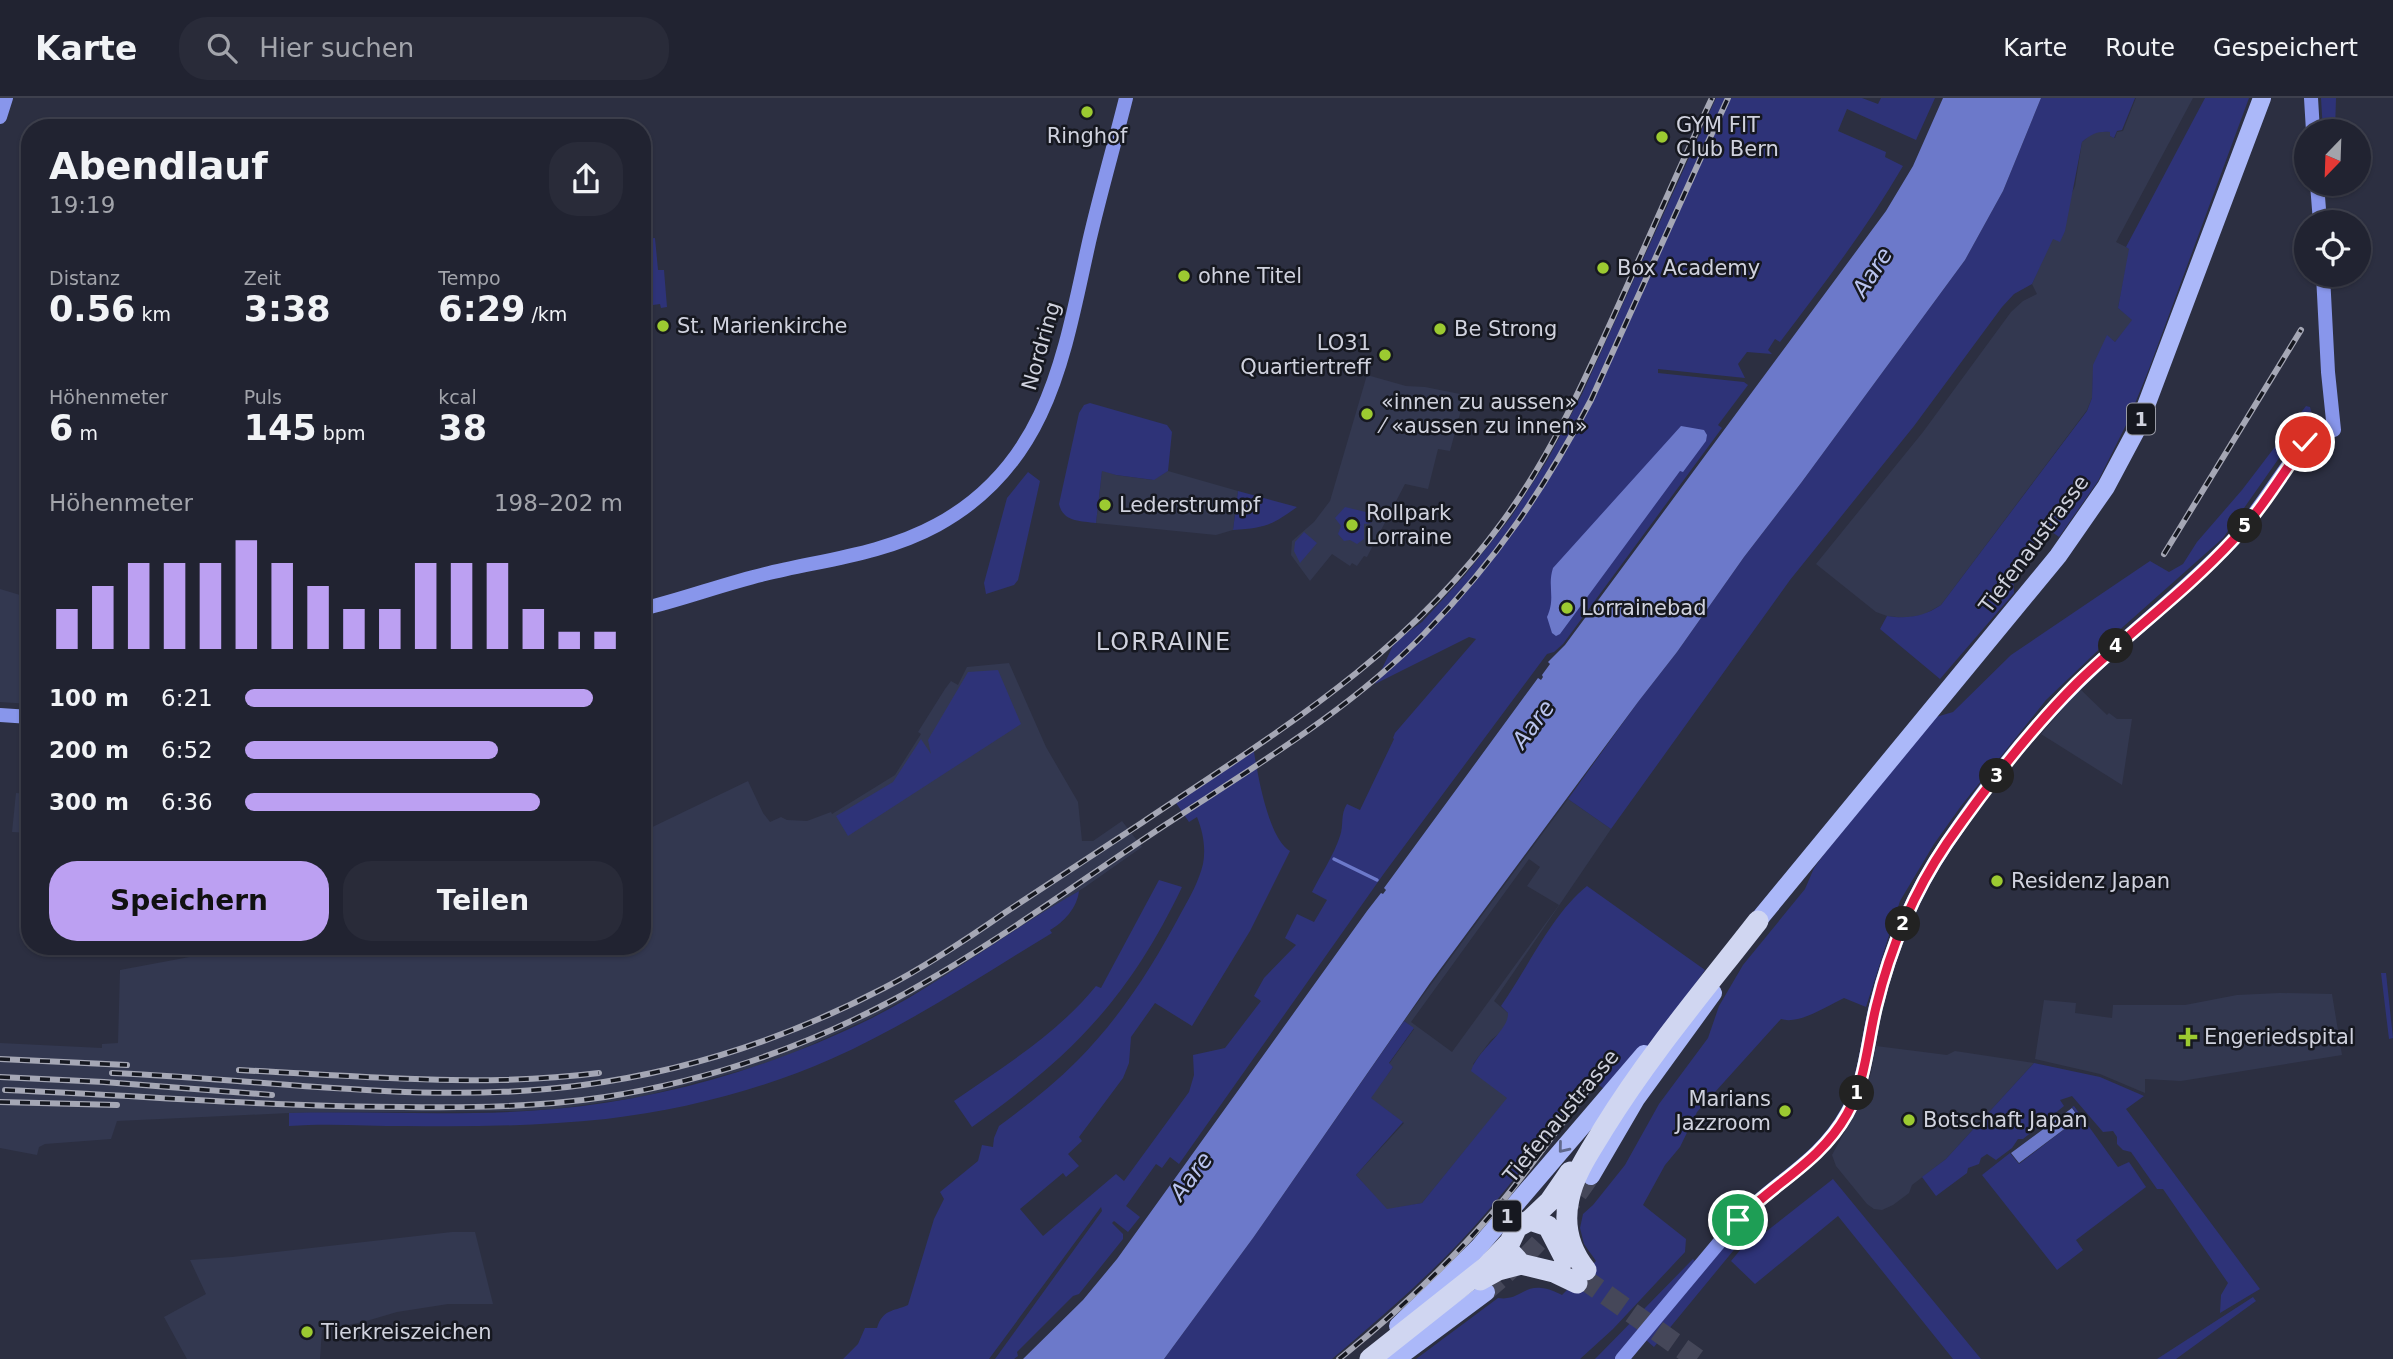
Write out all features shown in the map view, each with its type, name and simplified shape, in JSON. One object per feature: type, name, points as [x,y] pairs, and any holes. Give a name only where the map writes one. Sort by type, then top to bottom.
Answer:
[{"type":"highway","points":[[1581,1276],[1567,1220],[1569,1198],[1581,1167],[1644,1066],[1758,921]]},
{"type":"highway","points":[[1370,1359],[1477,1275],[1510,1242],[1517,1227],[1530,1220],[1549,1201],[1568,1177],[1603,1113],[1639,1059]]},
{"type":"highway","points":[[1530,1220],[1548,1226],[1562,1255],[1581,1276]]},
{"type":"highway","points":[[1510,1242],[1514,1259],[1521,1264],[1581,1276]]},
{"type":"highway","points":[[1380,1359],[1481,1279],[1498,1270],[1521,1264]]},
{"type":"main road","name":"Tiefenaustrasse","points":[[1358,1359],[1436,1290],[1478,1248],[1758,921],[2058,556],[2100,498],[2138,427],[2262,98]]},
{"type":"main road","name":"Tiefenaustrasse","points":[[1591,1176],[1636,1099],[1743,953],[1758,921]]},
{"type":"main road","points":[[1396,1359],[1486,1292]]},
{"type":"street","points":[[0,117],[6,98]]},
{"type":"street","name":"Nordring","points":[[651,607],[744,579],[879,549],[907,539],[955,514],[980,495],[1007,467],[1032,432],[1056,381],[1126,98]]},
{"type":"street","points":[[2311,98],[2312,119]]},
{"type":"street","points":[[1622,1359],[1738,1220],[1755,1203],[1812,1159],[1841,1124],[1862,1079],[1879,995],[1906,916],[1924,878],[1984,793],[2031,734],[2078,682],[2230,543],[2310,436],[2334,430],[2324,287]]},
{"type":"street","points":[[0,715],[21,716]]},
{"type":"shaded area","points":[[1716,98],[1862,98],[1878,104],[1881,98],[1935,98],[1916,140],[1847,109],[1838,131],[1886,152],[1885,157],[1903,166],[1875,212],[1828,278],[1780,342],[1775,339],[1768,350],[1772,354],[1747,352],[1738,364],[1745,378],[1658,369],[1658,373],[1744,382],[1748,385],[1718,425],[1722,428],[1563,644],[1547,654],[1385,872],[1179,1164],[1170,1157],[1162,1168],[1156,1164],[1126,1206],[1140,1217],[1128,1232],[1114,1221],[1112,1223],[1123,1234],[1123,1239],[1079,1294],[1073,1296],[1017,1352],[1018,1356],[1014,1359],[995,1359],[1102,1211],[1101,1207],[989,1359],[843,1359],[858,1344],[865,1328],[877,1328],[885,1314],[908,1305],[934,1219],[944,1199],[940,1192],[978,1161],[982,1145],[993,1147],[999,1126],[1077,1061],[1135,991],[1188,901],[1203,864],[1203,840],[1197,817],[1189,822],[1176,803],[1253,746],[1270,819],[1282,844],[1290,851],[1250,931],[1192,1026],[1155,1003],[1131,1037],[1129,1063],[1123,1078],[1079,1137],[1082,1141],[1068,1154],[1079,1166],[1066,1177],[1063,1173],[1020,1209],[1043,1236],[1116,1174],[1124,1181],[1189,1092],[1194,1075],[1193,1055],[1225,1048],[1261,1001],[1254,996],[1264,978],[1296,945],[1285,938],[1297,914],[1314,922],[1327,900],[1312,892],[1337,843],[1347,804],[1360,810],[1395,733],[1476,639],[1469,637],[1375,684],[1395,641],[1422,622],[1465,575],[1511,517],[1548,459],[1582,394]]},
{"type":"shaded area","points":[[2041,98],[2135,98],[2122,130],[2117,131],[2114,138],[2110,136],[2110,132],[2102,132],[2082,142],[2065,231],[2060,242],[2053,239],[2032,284],[2014,294],[2002,307],[1914,426],[1790,580],[1611,829],[1568,799],[1965,260],[2003,191]]},
{"type":"shaded area","points":[[2136,98],[2193,98],[2116,242],[2130,249],[2118,308],[2133,320],[2115,342],[2107,336],[2093,374],[2092,398],[2087,410],[1941,605],[1923,615],[1905,618],[1876,612],[1816,564],[1923,432],[2011,312],[2023,301],[2037,294],[2032,284],[2075,186],[2082,142],[2091,134],[2100,131],[2110,132],[2110,136],[2115,138],[2117,132],[2123,131]]},
{"type":"shaded area","points":[[2205,98],[2249,98],[2127,423],[2098,481],[2059,537],[2045,527],[2013,572],[2014,593],[1940,679],[1880,629],[1887,616],[1915,616],[1941,605],[2087,411],[2092,398],[2093,365],[2107,335],[2115,342],[2132,320],[2118,308],[2129,249],[2126,247]]},
{"type":"shaded area","points":[[2321,98],[2336,98],[2335,119],[2322,119]]},
{"type":"shaded area","points":[[651,238],[655,238],[658,270],[664,270],[667,307],[661,308],[660,304],[653,305],[651,309]]},
{"type":"shaded area","points":[[1367,375],[1406,386],[1465,395],[1450,451],[1438,449],[1428,489],[1405,484],[1367,557],[1364,556],[1357,566],[1352,563],[1350,566],[1332,554],[1310,581],[1291,555],[1292,541],[1314,522],[1330,501]]},
{"type":"shaded area","points":[[1090,403],[1167,425],[1172,432],[1168,471],[1154,480],[1102,471],[1096,523],[1068,517],[1059,504],[1079,413],[1084,405]]},
{"type":"shaded area","points":[[2306,406],[2310,407],[2311,411],[2300,427],[2293,424]]},
{"type":"shaded area","points":[[2290,427],[2298,431],[2223,538],[2115,634],[2046,700],[1961,806],[1934,844],[1900,901],[1866,1007],[1844,998],[1804,1017],[1781,1019],[1697,1112],[1680,1147],[1665,1165],[1643,1205],[1686,1239],[1685,1252],[1613,1329],[1580,1359],[1416,1359],[1498,1298],[1511,1297],[1535,1288],[1562,1295],[1596,1261],[1584,1244],[1580,1228],[1583,1214],[1625,1165],[1659,1104],[1708,1038],[1719,1006],[1743,965],[1805,889],[1814,868],[1825,853],[1936,717],[1953,712],[2011,655],[2150,561],[2169,572],[2183,564],[2197,542],[2242,490]]},
{"type":"shaded area","points":[[1102,470],[1116,475],[1153,480],[1168,471],[1238,491],[1233,530],[1216,535],[1096,523]]},
{"type":"shaded area","points":[[1028,472],[1040,481],[1018,580],[1014,585],[986,594],[984,583],[1007,498]]},
{"type":"shaded area","points":[[1238,491],[1297,507],[1267,525],[1233,530]]},
{"type":"shaded area","name":"Rollpark Lorraine","points":[[1345,507],[1370,513],[1373,517],[1371,523],[1364,524],[1364,539],[1357,544],[1350,540],[1344,541],[1338,534],[1341,526],[1335,518]]},
{"type":"shaded area","points":[[1304,532],[1317,543],[1300,563],[1294,551],[1295,542]]},
{"type":"shaded area","points":[[0,589],[21,595],[21,703],[0,702]]},
{"type":"shaded area","points":[[1009,663],[1046,747],[1078,802],[1082,841],[1093,841],[1122,821],[1142,847],[958,969],[872,1017],[789,1055],[641,1097],[519,1111],[289,1113],[117,1121],[111,1139],[45,1144],[39,1147],[37,1155],[0,1148],[0,1043],[102,1048],[102,1044],[118,1043],[120,970],[200,955],[651,955],[651,828],[748,781],[770,822],[781,817],[807,821],[831,812],[832,814],[895,775],[945,689],[951,681],[958,685],[967,667]]},
{"type":"shaded area","points":[[998,670],[1021,724],[848,836],[836,816],[893,782],[921,739],[931,754],[928,740],[968,672]]},
{"type":"shaded area","points":[[2080,689],[2107,715],[2109,713],[2117,719],[2132,719],[2122,785],[2041,734]]},
{"type":"shaded area","points":[[16,793],[21,793],[21,832],[12,832]]},
{"type":"shaded area","points":[[1568,799],[1611,829],[1494,1001],[1508,1013],[1509,1019],[1473,1064],[1508,1098],[1422,1203],[1387,1210],[1356,1175],[1404,1123],[1370,1098],[1393,1067],[1389,1064],[1414,1029],[1404,1021]],"holes":[[[1529,859],[1540,867],[1527,886],[1559,905],[1452,1052],[1411,1022]]]},
{"type":"shaded area","points":[[1159,880],[1182,887],[1162,926],[1119,993],[1095,1022],[1040,1075],[972,1127],[954,1101],[1047,1035],[1096,986],[1101,988]]},
{"type":"shaded area","points":[[1587,886],[1705,970],[1656,1041],[1604,1089],[1591,1079],[1468,1233],[1412,1289],[1332,1359],[1164,1359],[1253,1238],[1404,1021],[1414,1028],[1389,1063],[1393,1067],[1371,1098],[1403,1122],[1356,1175],[1387,1209],[1422,1203],[1507,1098],[1471,1071],[1480,1055],[1504,1027],[1508,1013],[1501,1006],[1562,912]]},
{"type":"shaded area","points":[[1079,891],[1073,909],[1050,930],[1052,933],[943,1000],[860,1046],[804,1070],[749,1089],[693,1104],[606,1119],[531,1125],[289,1126],[289,1113],[455,1113],[554,1109],[636,1097],[717,1078],[796,1051],[872,1018],[899,1004]]},
{"type":"shaded area","points":[[2381,973],[2386,973],[2393,1038],[2389,1039]]},
{"type":"shaded area","name":"Engeriedspital","points":[[2332,994],[2342,1055],[2181,1081],[2145,1079],[2145,1093],[2100,1074],[2035,1059],[2044,1000],[2076,1003],[2075,1013],[2112,1018],[2113,1005],[2185,1005],[2237,995]]},
{"type":"shaded area","points":[[1876,1046],[1947,1055],[1955,1051],[2034,1063],[1946,1159],[1912,1185],[1909,1193],[1882,1210],[1867,1204],[1836,1166],[1832,1155],[1861,1102],[1871,1073]]},
{"type":"shaded area","points":[[2034,1063],[2100,1077],[2144,1096],[2126,1109],[2260,1289],[2220,1313],[2221,1295],[2228,1283],[2163,1189],[2157,1189],[2131,1152],[2123,1150],[2117,1144],[2113,1131],[2103,1132],[2072,1096],[2060,1100],[2064,1106],[2023,1139],[2018,1139],[2012,1148],[1996,1160],[1987,1154],[1981,1158],[1979,1164],[1968,1168],[1967,1173],[1936,1196],[1922,1177],[1946,1159]]},
{"type":"shaded area","points":[[2074,1106],[2118,1167],[2129,1162],[2146,1187],[2076,1240],[2083,1250],[2057,1270],[1982,1175],[2010,1153],[2019,1164],[2079,1118],[2072,1107]]},
{"type":"shaded area","points":[[1833,1179],[1981,1359],[1953,1359],[1838,1216],[1755,1284],[1731,1261],[1757,1226],[1763,1234]]},
{"type":"shaded area","points":[[1749,1217],[1754,1222],[1747,1234],[1654,1347],[1646,1340]]},
{"type":"shaded area","points":[[452,1232],[475,1232],[493,1304],[448,1304],[397,1312],[322,1330],[320,1359],[187,1359],[164,1317],[206,1294],[190,1260]]},
{"type":"shaded area","points":[[1693,1259],[1695,1261],[1616,1359],[1595,1359]]},
{"type":"shaded area","points":[[2253,1297],[2256,1301],[2176,1359],[2157,1359]]},
{"type":"water","name":"Aare","points":[[1943,98],[2041,98],[2003,191],[1965,260],[1430,983],[1253,1238],[1164,1359],[1023,1359],[1083,1300],[1117,1259],[1367,911],[1386,890],[1384,888],[1538,678],[1541,680],[1550,664],[1548,662],[1565,645],[1886,211],[1913,166]]},
{"type":"water","points":[[1681,426],[1704,430],[1706,441],[1683,472],[1680,471],[1556,636],[1552,633],[1547,617],[1551,604],[1553,568]]},
{"type":"water","points":[[2072,1108],[2079,1118],[2019,1163],[2011,1153]]},
{"type":"waterway","points":[[1334,859],[1377,880]]},
{"type":"tunnel","points":[[1486,1292],[1543,1238],[1591,1176]]},
{"type":"tunnel","points":[[1581,1277],[1697,1359]]},
{"type":"railway","points":[[112,1073],[408,1092],[525,1091],[583,1085],[662,1071],[738,1050],[812,1022],[900,980],[962,942],[1291,722],[1382,652],[1425,612],[1465,569],[1521,496],[1567,416],[1712,98]]},
{"type":"railway","points":[[5,1090],[353,1106],[479,1107],[580,1100],[680,1082],[789,1048],[859,1017],[928,981],[1301,736],[1396,661],[1451,605],[1517,523],[1573,433],[1591,400],[1728,98]]},
{"type":"railway","points":[[2164,554],[2301,330]]},
{"type":"railway","points":[[0,1059],[127,1065]]},
{"type":"railway","points":[[239,1070],[464,1080],[509,1080],[599,1073]]},
{"type":"railway","points":[[0,1077],[272,1095]]},
{"type":"railway","points":[[1339,1359],[1459,1250],[1520,1179],[1594,1082]]},
{"type":"railway","points":[[0,1102],[117,1105]]},
{"type":"place","name":"Ringhof","points":[[1087,112]]},
{"type":"place","name":"GYM FIT Club Bern","points":[[1662,137]]},
{"type":"place","name":"Box Academy","points":[[1603,268]]},
{"type":"place","name":"ohne Titel","points":[[1184,276]]},
{"type":"place","name":"St. Marienkirche","points":[[663,326]]},
{"type":"place","name":"Be Strong","points":[[1440,329]]},
{"type":"place","name":"LO31 Quartiertreff","points":[[1385,355]]},
{"type":"place","name":"«innen zu aussen» ⁄ «aussen zu innen»","points":[[1367,414]]},
{"type":"place","name":"Lederstrumpf","points":[[1105,505]]},
{"type":"place","name":"Rollpark Lorraine","points":[[1352,525]]},
{"type":"place","name":"Lorrainebad","points":[[1567,608]]},
{"type":"place","name":"Residenz Japan","points":[[1997,881]]},
{"type":"place","name":"Engeriedspital","points":[[2188,1037]]},
{"type":"place","name":"Marians Jazzroom","points":[[1785,1111]]},
{"type":"place","name":"Botschaft Japan","points":[[1909,1120]]},
{"type":"place","name":"Tierkreiszeichen","points":[[307,1332]]},
{"type":"district","name":"LORRAINE","points":[[1164,642]]},
{"type":"route","points":[[1738,1220],[1755,1203],[1802,1168],[1841,1124],[1862,1079],[1877,1004],[1906,916],[1924,878],[1974,806],[2068,692],[2230,543],[2305,442]]}]
